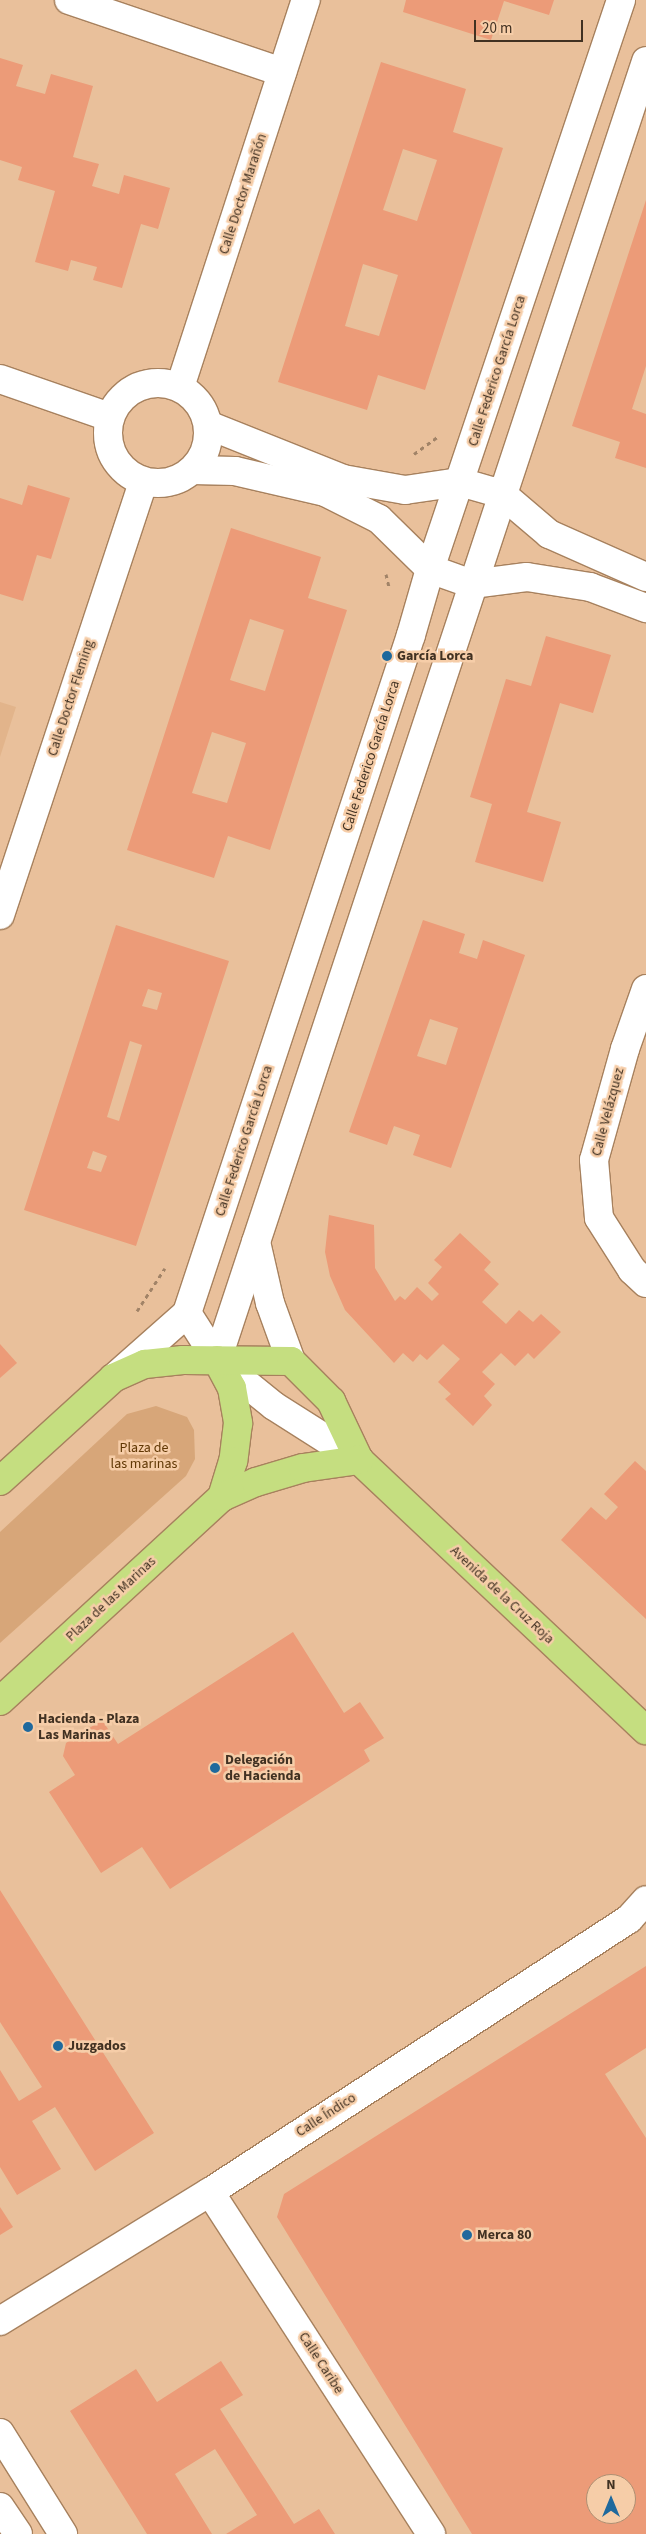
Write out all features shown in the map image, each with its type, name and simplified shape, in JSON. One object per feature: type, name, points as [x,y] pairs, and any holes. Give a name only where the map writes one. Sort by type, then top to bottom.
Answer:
[{"type":"main road","points":[[217,1360],[232,1388],[238,1423],[233,1461],[222,1497]]},
{"type":"main road","points":[[0,1481],[114,1378],[145,1364],[217,1360],[291,1361],[330,1401],[358,1460]]},
{"type":"main road","name":"Plaza de las Marinas","points":[[0,1701],[222,1497],[256,1482],[303,1468],[358,1460]]},
{"type":"main road","name":"Avenida de la Cruz Roja","points":[[358,1460],[646,1730]]},
{"type":"street","points":[[69,0],[282,72]]},
{"type":"street","name":"Calle Doctor Marañón","points":[[180,388],[306,0]]},
{"type":"street","name":"Calle Federico García Lorca","points":[[187,1313],[411,635],[430,569],[621,0]]},
{"type":"street","points":[[217,1360],[646,61]]},
{"type":"street","points":[[0,379],[109,417]]},
{"type":"street","points":[[163,383],[180,388],[193,396],[208,425],[208,442],[193,470],[180,479],[164,484],[143,482],[118,466],[110,451],[107,434],[109,417],[117,402],[138,387],[163,383]]},
{"type":"street","points":[[208,425],[343,479],[405,490],[460,482],[502,494],[550,534],[646,577]]},
{"type":"street","points":[[193,470],[235,471],[325,492],[379,520],[430,569],[472,584],[527,576],[590,587],[646,608]]},
{"type":"street","name":"Calle Doctor Fleming","points":[[0,915],[143,482]]},
{"type":"street","name":"Calle Velázquez","points":[[646,988],[625,1050],[594,1160],[599,1218],[632,1270],[646,1283]]},
{"type":"street","points":[[256,1240],[270,1303],[291,1361]]},
{"type":"street","points":[[114,1378],[187,1313],[217,1360],[274,1406],[358,1460]]},
{"type":"street","name":"Calle Índico","points":[[0,2320],[210,2192],[629,1918],[646,1900]]},
{"type":"street","name":"Calle Caribe","points":[[210,2192],[431,2534]]},
{"type":"street","points":[[0,2433],[63,2534]]},
{"type":"street","points":[[0,2507],[18,2534]]},
{"type":"path","points":[[412,455],[430,446],[442,433]]},
{"type":"path","points":[[385,570],[390,596]]},
{"type":"path","points":[[136,1314],[167,1265]]},
{"type":"shaded area","points":[[0,702],[16,707],[0,757]]},
{"type":"green space","name":"Plaza de las marinas","points":[[156,1406],[187,1417],[194,1430],[195,1459],[186,1476],[0,1643],[0,1532],[127,1414]]},
{"type":"building","points":[[406,0],[554,0],[549,15],[504,1],[491,40],[403,12]]},
{"type":"building","points":[[0,58],[23,65],[16,86],[45,94],[51,74],[93,86],[73,157],[99,164],[92,186],[119,194],[124,175],[170,188],[158,229],[141,224],[122,288],[93,280],[97,267],[71,260],[68,271],[35,262],[55,191],[18,180],[22,167],[0,160]]},
{"type":"building","points":[[381,62],[466,89],[453,132],[503,148],[425,390],[378,375],[367,410],[278,382]],"holes":[[[403,149],[437,160],[417,221],[383,210]],[[363,264],[398,275],[379,336],[345,326]]]},
{"type":"building","points":[[646,200],[646,366],[632,409],[646,414],[646,468],[615,458],[620,442],[572,426]]},
{"type":"building","points":[[28,485],[70,498],[51,559],[37,555],[23,601],[0,594],[0,498],[22,505]]},
{"type":"building","points":[[231,528],[321,557],[308,598],[347,610],[270,850],[228,836],[214,878],[127,850]],"holes":[[[250,619],[284,630],[265,691],[230,680]],[[212,732],[246,743],[227,803],[192,793]]]},
{"type":"building","points":[[546,636],[611,655],[593,713],[560,703],[527,812],[561,822],[543,882],[475,862],[492,804],[470,797],[506,679],[531,686]]},
{"type":"building","points":[[423,920],[465,934],[459,953],[477,959],[483,940],[525,955],[451,1168],[413,1155],[420,1135],[394,1126],[387,1145],[349,1132]],"holes":[[[430,1019],[458,1028],[446,1065],[417,1056]]]},
{"type":"building","points":[[116,925],[229,961],[136,1246],[24,1210]],"holes":[[[148,989],[162,993],[157,1010],[142,1006]],[[130,1041],[142,1045],[119,1121],[107,1117]],[[93,1151],[107,1156],[101,1172],[87,1168]]]},
{"type":"building","points":[[329,1215],[374,1225],[375,1268],[395,1301],[400,1296],[405,1300],[417,1287],[432,1301],[439,1294],[428,1283],[442,1267],[434,1260],[460,1233],[491,1262],[484,1270],[499,1284],[482,1302],[506,1324],[519,1310],[533,1322],[541,1314],[561,1332],[534,1359],[528,1353],[515,1366],[501,1353],[482,1372],[495,1384],[484,1396],[492,1405],[473,1426],[445,1399],[451,1394],[438,1382],[460,1359],[443,1344],[427,1360],[420,1354],[413,1362],[403,1353],[394,1363],[345,1310],[330,1276],[325,1252]]},
{"type":"building","points":[[0,1344],[17,1363],[0,1378]]},
{"type":"building","points":[[635,1461],[646,1471],[646,1619],[561,1540],[591,1507],[606,1520],[618,1507],[604,1494]]},
{"type":"building","name":"Delegación de Hacienda","points":[[293,1632],[344,1713],[360,1702],[384,1738],[364,1750],[370,1761],[170,1889],[142,1847],[101,1873],[49,1792],[75,1775],[63,1756],[66,1743],[102,1720],[118,1744]]},
{"type":"building","name":"Juzgados","points":[[0,1890],[154,2133],[95,2171],[55,2107],[32,2121],[61,2169],[17,2195],[0,2167],[0,2070],[19,2101],[42,2087],[0,2022]]},
{"type":"building","name":"Merca 80","points":[[646,1966],[646,2048],[605,2074],[646,2138],[646,2534],[472,2534],[277,2217],[284,2194]]},
{"type":"building","points":[[0,2207],[13,2227],[0,2235]]},
{"type":"building","points":[[221,2361],[243,2395],[220,2409],[294,2524],[319,2509],[335,2534],[226,2534],[257,2515],[215,2449],[175,2474],[212,2534],[147,2534],[70,2411],[136,2369],[157,2402]]},
{"type":"place","name":"García Lorca","points":[[387,656]]},
{"type":"place","name":"Hacienda - Plaza Las Marinas","points":[[28,1727]]},
{"type":"place","name":"Delegación de Hacienda","points":[[215,1768]]},
{"type":"place","name":"Juzgados","points":[[58,2046]]},
{"type":"place","name":"Merca 80","points":[[467,2235]]}]
